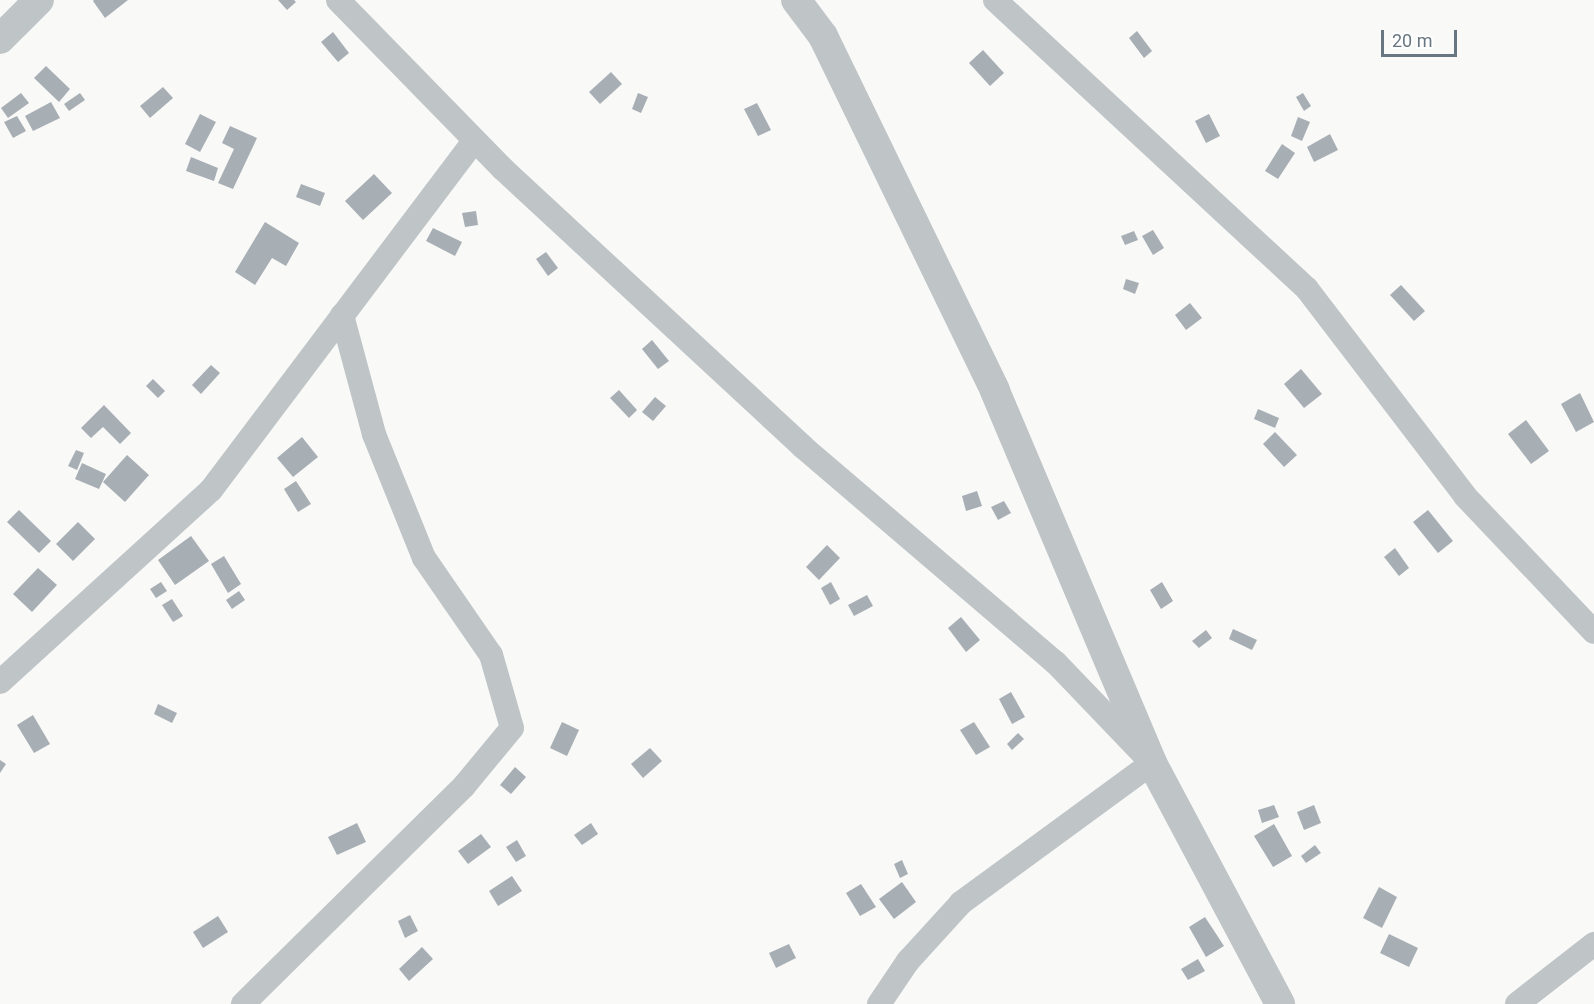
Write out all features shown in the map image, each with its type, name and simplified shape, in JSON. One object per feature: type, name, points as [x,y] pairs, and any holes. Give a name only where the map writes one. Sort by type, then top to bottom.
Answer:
[{"type":"street","points":[[0,39],[39,0]]},
{"type":"street","points":[[338,0],[475,140],[803,447],[1056,663],[1152,763]]},
{"type":"street","points":[[796,0],[823,36],[995,391],[1152,763],[1280,1004]]},
{"type":"street","points":[[995,0],[1307,289],[1465,496],[1594,632]]},
{"type":"street","points":[[0,682],[211,490],[475,140]]},
{"type":"street","points":[[243,1004],[464,786],[512,728],[491,655],[416,538],[374,434],[342,315]]},
{"type":"street","points":[[879,1004],[908,961],[961,903],[1152,763]]},
{"type":"street","points":[[1517,1004],[1594,944]]},
{"type":"building","points":[[94,0],[128,0],[105,18],[93,1]]},
{"type":"building","points":[[278,0],[294,0],[296,2],[287,10]]},
{"type":"building","points":[[1137,31],[1152,51],[1144,58],[1129,38]]},
{"type":"building","points":[[333,32],[349,53],[338,62],[321,42]]},
{"type":"building","points":[[983,50],[1004,73],[990,86],[969,63]]},
{"type":"building","points":[[46,66],[70,89],[59,102],[34,78]]},
{"type":"building","points":[[611,72],[622,84],[600,104],[589,92]]},
{"type":"building","points":[[163,87],[173,98],[150,118],[140,106]]},
{"type":"building","points":[[21,93],[29,103],[8,118],[1,108]]},
{"type":"building","points":[[80,93],[85,100],[69,111],[64,104]]},
{"type":"building","points":[[638,93],[648,97],[641,113],[632,109]]},
{"type":"building","points":[[1303,93],[1311,106],[1304,111],[1296,97]]},
{"type":"building","points":[[51,102],[60,118],[33,131],[25,116]]},
{"type":"building","points":[[757,103],[771,130],[758,136],[744,109]]},
{"type":"building","points":[[200,114],[216,122],[200,152],[185,144]]},
{"type":"building","points":[[1209,114],[1220,136],[1206,143],[1195,121]]},
{"type":"building","points":[[17,116],[26,131],[13,138],[4,122]]},
{"type":"building","points":[[1298,117],[1310,122],[1302,141],[1291,136]]},
{"type":"building","points":[[230,126],[257,138],[233,189],[218,183],[234,149],[222,143]]},
{"type":"building","points":[[1330,134],[1338,150],[1314,162],[1307,147]]},
{"type":"building","points":[[1282,144],[1295,153],[1278,179],[1265,171]]},
{"type":"building","points":[[191,157],[218,168],[214,181],[186,171]]},
{"type":"building","points":[[374,174],[392,193],[363,220],[345,201]]},
{"type":"building","points":[[301,184],[325,193],[320,206],[296,197]]},
{"type":"building","points":[[476,211],[478,225],[465,227],[462,213]]},
{"type":"building","points":[[265,222],[299,243],[286,266],[272,258],[255,285],[235,272]]},
{"type":"building","points":[[433,228],[462,242],[455,256],[426,241]]},
{"type":"building","points":[[1153,230],[1164,248],[1153,255],[1142,236]]},
{"type":"building","points":[[1134,231],[1138,240],[1125,245],[1121,236]]},
{"type":"building","points":[[546,252],[558,268],[548,276],[536,259]]},
{"type":"building","points":[[1126,279],[1139,283],[1135,294],[1123,289]]},
{"type":"building","points":[[1401,285],[1425,311],[1414,321],[1390,295]]},
{"type":"building","points":[[1190,303],[1202,318],[1186,330],[1175,315]]},
{"type":"building","points":[[652,340],[669,361],[658,369],[642,349]]},
{"type":"building","points":[[211,365],[220,373],[201,394],[192,385]]},
{"type":"building","points":[[1301,369],[1322,394],[1304,408],[1284,384]]},
{"type":"building","points":[[153,379],[165,391],[158,398],[146,386]]},
{"type":"building","points":[[619,390],[637,410],[629,418],[610,398]]},
{"type":"building","points":[[1580,393],[1594,422],[1576,432],[1561,404]]},
{"type":"building","points":[[655,397],[666,406],[653,421],[642,412]]},
{"type":"building","points":[[104,405],[131,433],[120,444],[103,427],[91,438],[81,428]]},
{"type":"building","points":[[1258,409],[1279,418],[1275,428],[1254,419]]},
{"type":"building","points":[[1526,420],[1549,451],[1531,464],[1508,434]]},
{"type":"building","points":[[1275,432],[1297,455],[1284,467],[1263,444]]},
{"type":"building","points":[[302,437],[318,457],[293,477],[277,458]]},
{"type":"building","points":[[76,450],[84,453],[77,470],[68,466]]},
{"type":"building","points":[[127,455],[149,475],[125,502],[103,482]]},
{"type":"building","points":[[82,463],[106,474],[99,489],[75,479]]},
{"type":"building","points":[[296,481],[311,504],[298,512],[284,489]]},
{"type":"building","points":[[977,491],[982,506],[966,511],[962,496]]},
{"type":"building","points":[[1004,501],[1011,513],[998,520],[991,507]]},
{"type":"building","points":[[19,510],[51,541],[39,553],[7,522]]},
{"type":"building","points":[[1428,510],[1453,541],[1438,553],[1413,522]]},
{"type":"building","points":[[78,522],[95,539],[73,561],[56,544]]},
{"type":"building","points":[[191,536],[209,561],[175,585],[158,560]]},
{"type":"building","points":[[827,545],[840,558],[819,580],[806,567]]},
{"type":"building","points":[[1395,548],[1409,568],[1399,576],[1384,557]]},
{"type":"building","points":[[224,556],[241,584],[228,593],[211,564]]},
{"type":"building","points":[[38,568],[57,585],[32,612],[13,594]]},
{"type":"building","points":[[161,582],[167,591],[156,598],[150,589]]},
{"type":"building","points":[[831,582],[840,599],[830,605],[821,588]]},
{"type":"building","points":[[1162,582],[1173,601],[1161,609],[1150,590]]},
{"type":"building","points":[[239,591],[245,600],[232,609],[226,600]]},
{"type":"building","points":[[867,595],[873,606],[854,616],[848,605]]},
{"type":"building","points":[[172,599],[183,616],[173,622],[162,605]]},
{"type":"building","points":[[961,617],[980,640],[966,652],[948,628]]},
{"type":"building","points":[[1233,629],[1257,640],[1252,650],[1229,639]]},
{"type":"building","points":[[1206,630],[1212,638],[1199,648],[1192,641]]},
{"type":"building","points":[[1011,692],[1025,717],[1012,724],[999,699]]},
{"type":"building","points":[[158,704],[177,713],[172,723],[154,714]]},
{"type":"building","points":[[33,715],[50,744],[34,753],[17,725]]},
{"type":"building","points":[[562,722],[579,730],[567,756],[550,748]]},
{"type":"building","points":[[974,722],[990,747],[976,755],[960,730]]},
{"type":"building","points":[[1018,733],[1024,739],[1012,750],[1007,744]]},
{"type":"building","points":[[650,748],[662,761],[643,778],[631,764]]},
{"type":"building","points":[[0,760],[6,764],[0,773]]},
{"type":"building","points":[[515,767],[526,777],[511,794],[500,785]]},
{"type":"building","points":[[1274,805],[1279,817],[1262,823],[1258,810]]},
{"type":"building","points":[[1314,805],[1321,823],[1304,830],[1297,812]]},
{"type":"building","points":[[357,823],[366,842],[337,855],[328,837]]},
{"type":"building","points":[[591,823],[598,834],[582,845],[574,835]]},
{"type":"building","points":[[1274,824],[1292,856],[1273,867],[1254,836]]},
{"type":"building","points":[[481,834],[491,847],[468,864],[458,851]]},
{"type":"building","points":[[517,840],[526,856],[516,862],[506,847]]},
{"type":"building","points":[[1315,845],[1321,853],[1306,863],[1301,856]]},
{"type":"building","points":[[902,860],[908,874],[900,878],[894,864]]},
{"type":"building","points":[[512,876],[522,891],[498,906],[489,891]]},
{"type":"building","points":[[902,882],[916,902],[894,919],[879,899]]},
{"type":"building","points":[[861,884],[876,907],[860,916],[846,893]]},
{"type":"building","points":[[1379,887],[1397,897],[1382,928],[1363,918]]},
{"type":"building","points":[[410,915],[418,931],[405,938],[398,921]]},
{"type":"building","points":[[218,916],[228,932],[203,948],[193,932]]},
{"type":"building","points":[[1205,917],[1224,946],[1206,957],[1189,927]]},
{"type":"building","points":[[1389,934],[1418,948],[1409,967],[1380,953]]},
{"type":"building","points":[[789,944],[796,958],[776,968],[769,953]]},
{"type":"building","points":[[422,947],[433,959],[409,981],[399,969]]},
{"type":"building","points":[[1198,959],[1205,971],[1188,980],[1181,969]]}]
